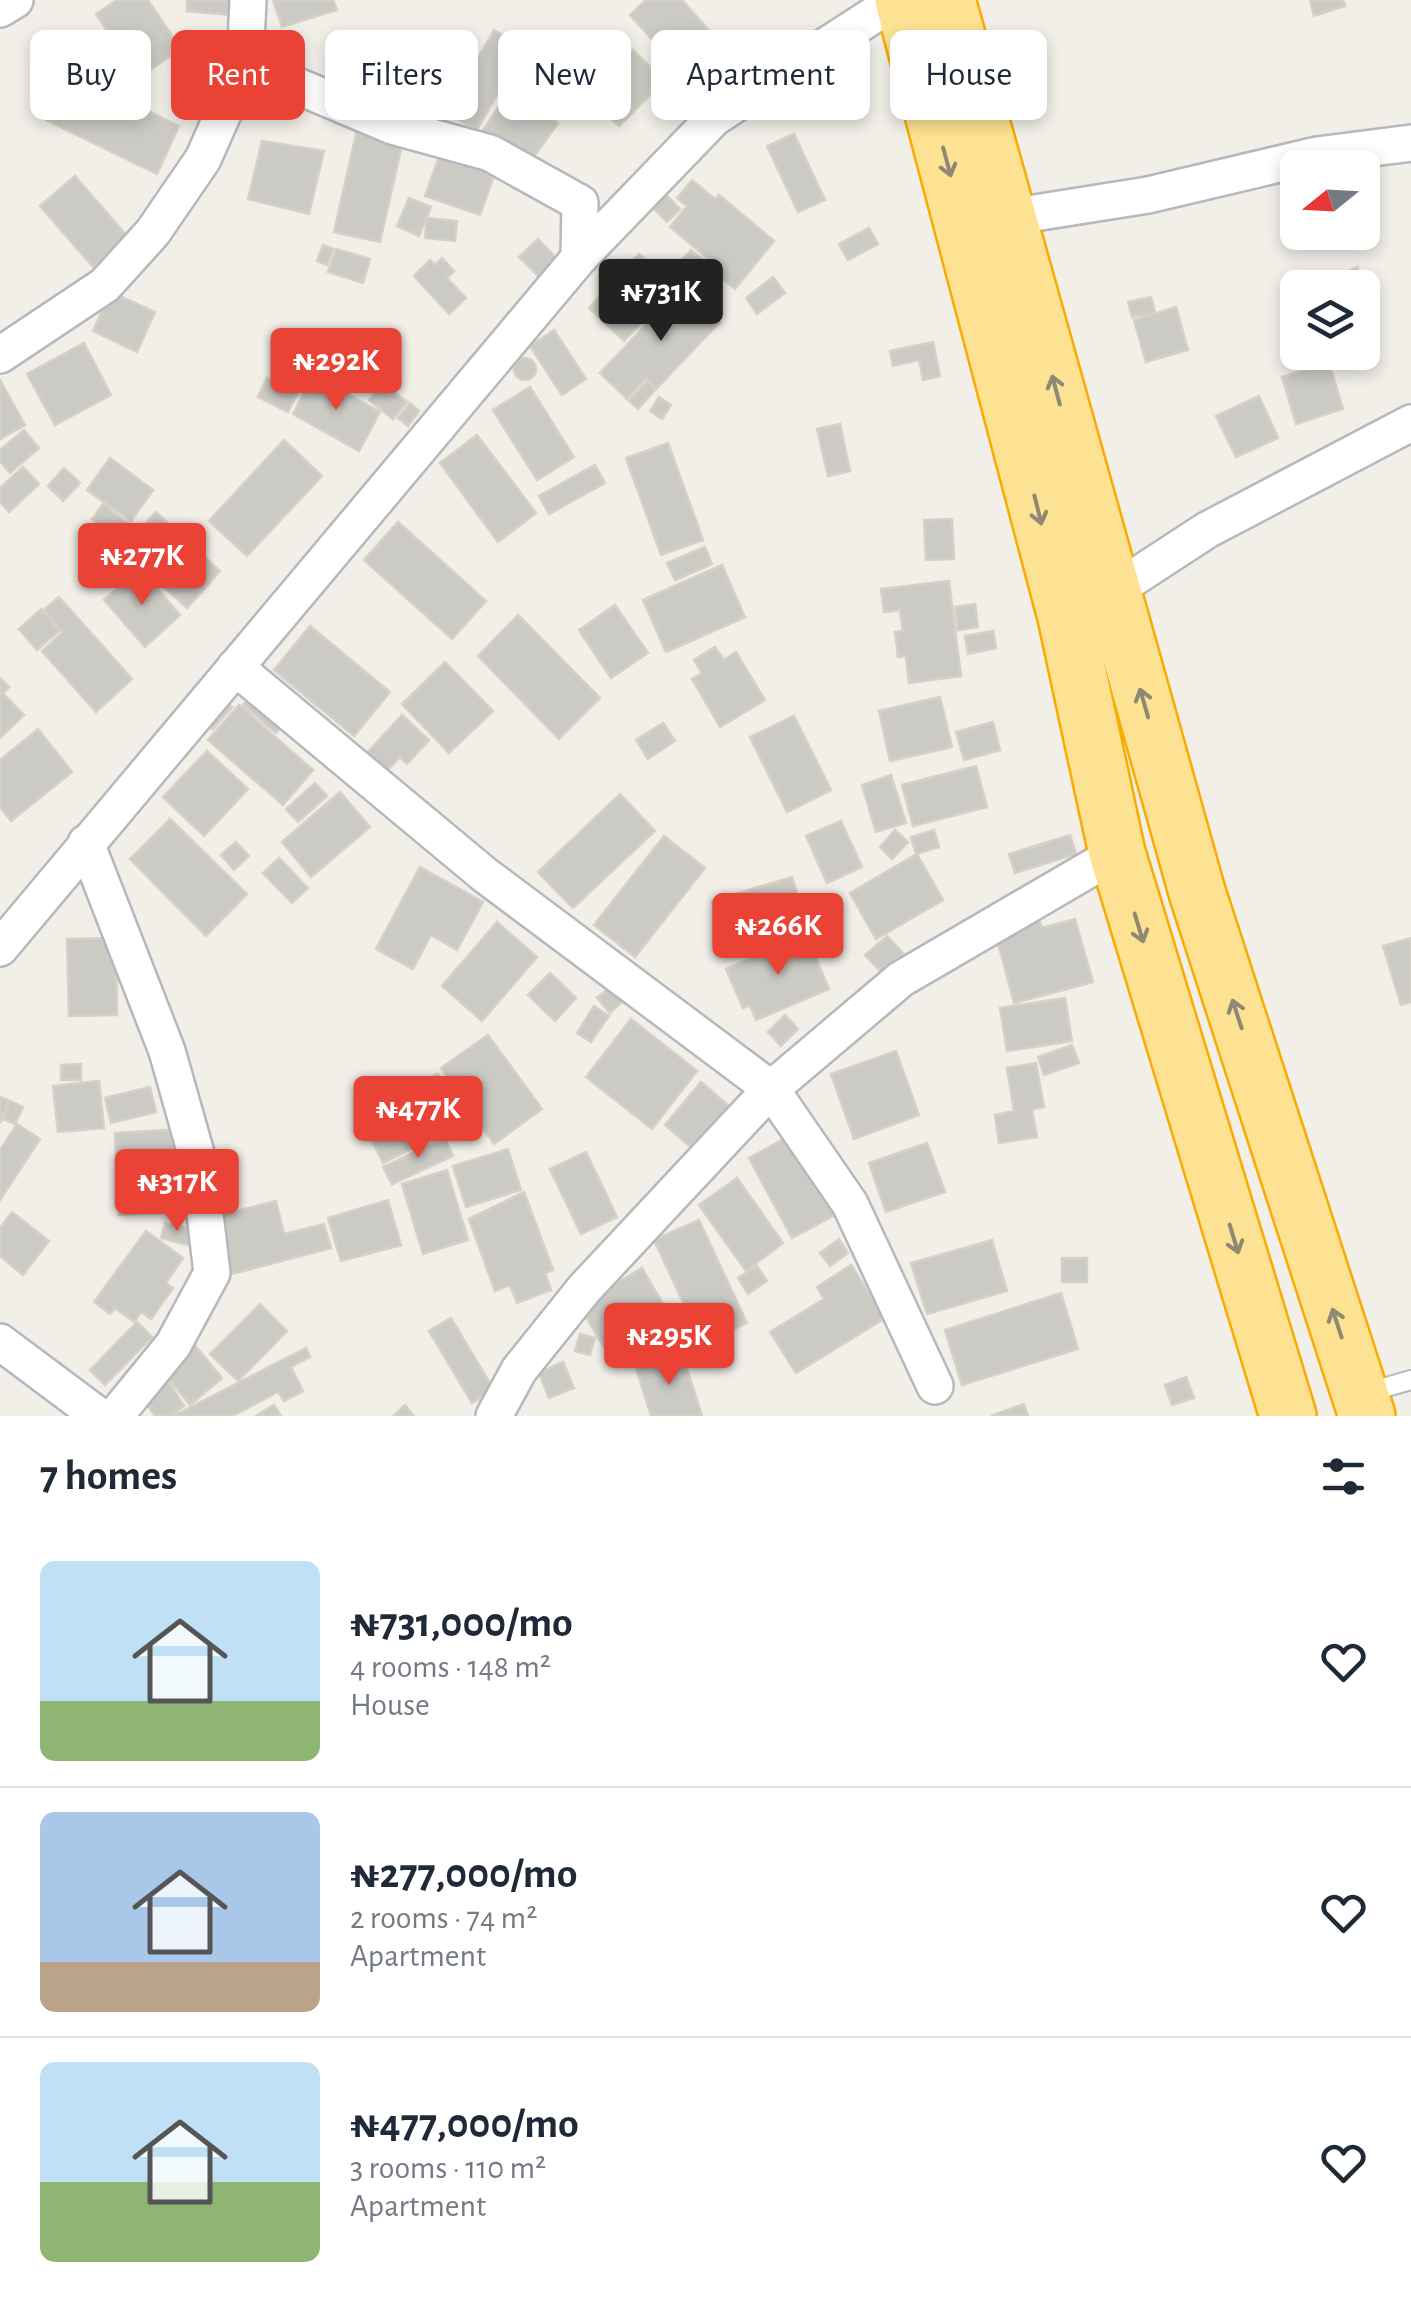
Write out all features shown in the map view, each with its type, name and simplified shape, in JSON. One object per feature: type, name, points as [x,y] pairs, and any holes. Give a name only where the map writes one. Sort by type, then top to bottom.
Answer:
[{"type":"highway","points":[[900,0],[1056,580],[1116,853],[1288,1416]]},
{"type":"highway","points":[[947,0],[1197,892],[1379,1397]]},
{"type":"street","points":[[0,10],[16,0]]},
{"type":"street","points":[[247,30],[248,0]]},
{"type":"street","points":[[0,948],[579,258],[714,118],[900,0]]},
{"type":"street","points":[[305,89],[392,126],[490,153],[580,203],[579,258]]},
{"type":"street","points":[[0,356],[105,284],[153,232],[203,159],[220,120]]},
{"type":"street","points":[[1009,217],[1148,195],[1317,156],[1411,143]]},
{"type":"street","points":[[1112,592],[1207,530],[1411,423]]},
{"type":"street","points":[[235,667],[485,875],[771,1089],[850,1204],[936,1386]]},
{"type":"street","points":[[86,843],[168,1050],[200,1164],[212,1273],[173,1346],[115,1416]]},
{"type":"street","points":[[494,1416],[519,1370],[584,1289],[771,1089],[902,979],[1116,853]]},
{"type":"street","points":[[0,1342],[100,1416]]},
{"type":"building","points":[[117,0],[148,0],[171,34],[171,56],[151,69],[151,30],[106,30],[96,14]]},
{"type":"building","points":[[187,0],[231,0],[230,15],[187,11]]},
{"type":"building","points":[[273,0],[333,0],[337,10],[282,27]]},
{"type":"building","points":[[646,0],[682,0],[708,30],[651,30],[651,38],[630,15]]},
{"type":"building","points":[[1310,0],[1343,0],[1345,6],[1314,16]]},
{"type":"building","points":[[494,30],[498,32],[498,93],[477,130],[459,120],[478,120],[478,58]]},
{"type":"building","points":[[631,52],[651,68],[651,94],[631,114]]},
{"type":"building","points":[[498,108],[498,120],[558,123],[528,165],[481,133]]},
{"type":"building","points":[[151,112],[179,126],[157,174],[46,120],[151,120]]},
{"type":"building","points":[[356,134],[402,145],[380,242],[334,232]]},
{"type":"building","points":[[794,134],[825,200],[798,212],[767,146]]},
{"type":"building","points":[[262,141],[324,151],[309,214],[248,199]]},
{"type":"building","points":[[440,154],[495,173],[480,215],[425,196]]},
{"type":"building","points":[[75,176],[127,236],[93,267],[40,206]]},
{"type":"building","points":[[692,180],[715,199],[719,195],[774,241],[735,289],[709,267],[712,262],[670,227],[687,206],[677,198]]},
{"type":"building","points":[[665,194],[680,209],[667,222],[652,207]]},
{"type":"building","points":[[409,198],[431,207],[419,236],[397,226]]},
{"type":"building","points":[[427,218],[457,221],[455,241],[425,238]]},
{"type":"building","points":[[869,228],[878,244],[848,260],[839,244]]},
{"type":"building","points":[[538,239],[557,259],[539,277],[519,257]]},
{"type":"building","points":[[323,245],[333,249],[327,265],[317,261]]},
{"type":"building","points":[[336,249],[370,259],[363,283],[328,272]]},
{"type":"building","points":[[691,250],[703,260],[691,273],[679,263]]},
{"type":"building","points":[[639,254],[675,287],[624,341],[589,308]]},
{"type":"building","points":[[442,258],[454,271],[447,278],[466,298],[449,314],[414,276],[430,260],[435,265]]},
{"type":"building","points":[[773,277],[785,293],[757,314],[746,298]]},
{"type":"building","points":[[683,286],[720,322],[657,388],[646,378],[627,399],[600,373]]},
{"type":"building","points":[[111,292],[155,312],[137,352],[93,331]]},
{"type":"building","points":[[1151,297],[1155,312],[1132,317],[1128,302]]},
{"type":"building","points":[[1176,307],[1188,350],[1146,362],[1134,320]]},
{"type":"building","points":[[554,330],[586,379],[562,395],[530,346]]},
{"type":"building","points":[[933,342],[940,376],[923,380],[919,360],[893,366],[890,351]]},
{"type":"building","points":[[84,343],[111,395],[55,425],[27,374]]},
{"type":"building","points":[[525,358],[533,361],[533,377],[525,380],[517,377],[514,369],[517,361]]},
{"type":"building","points":[[1304,370],[1331,370],[1343,409],[1296,424],[1282,377]]},
{"type":"building","points":[[294,373],[305,378],[288,412],[258,397],[267,378],[286,388]]},
{"type":"building","points":[[314,375],[380,412],[359,451],[293,414]]},
{"type":"building","points":[[0,380],[25,425],[0,439]]},
{"type":"building","points":[[647,381],[656,389],[638,409],[629,401]]},
{"type":"building","points":[[382,383],[407,402],[393,419],[369,400]]},
{"type":"building","points":[[530,387],[574,457],[537,480],[493,410]]},
{"type":"building","points":[[1259,396],[1278,438],[1236,457],[1216,416]]},
{"type":"building","points":[[659,397],[671,405],[662,419],[650,411]]},
{"type":"building","points":[[410,403],[419,411],[408,426],[398,418]]},
{"type":"building","points":[[840,424],[850,471],[828,476],[817,429]]},
{"type":"building","points":[[24,430],[39,448],[10,473],[0,461],[0,450]]},
{"type":"building","points":[[477,435],[536,513],[498,542],[440,463]]},
{"type":"building","points":[[284,440],[322,476],[247,556],[209,521]]},
{"type":"building","points":[[668,443],[703,540],[661,555],[626,458]]},
{"type":"building","points":[[110,458],[153,490],[131,521],[87,490]]},
{"type":"building","points":[[595,465],[605,483],[549,514],[539,496]]},
{"type":"building","points":[[23,467],[39,484],[9,512],[0,502],[0,488]]},
{"type":"building","points":[[64,468],[80,483],[63,501],[48,486]]},
{"type":"building","points":[[103,504],[133,527],[121,542],[92,519]]},
{"type":"building","points":[[156,512],[220,571],[187,608],[123,549]]},
{"type":"building","points":[[952,519],[954,559],[926,560],[924,520]]},
{"type":"building","points":[[398,522],[486,601],[452,639],[364,560]]},
{"type":"building","points":[[98,533],[132,562],[120,576],[86,547]]},
{"type":"building","points":[[705,547],[712,564],[675,580],[667,563]]},
{"type":"building","points":[[722,565],[745,617],[666,652],[643,600]]},
{"type":"building","points":[[140,569],[180,615],[145,647],[104,600]]},
{"type":"building","points":[[949,581],[961,676],[909,683],[906,656],[898,657],[895,632],[903,631],[900,610],[884,612],[881,589]]},
{"type":"building","points":[[59,597],[132,679],[96,712],[42,651],[63,632],[44,610]]},
{"type":"building","points":[[975,604],[978,627],[958,630],[955,607]]},
{"type":"building","points":[[615,605],[648,653],[611,678],[579,630]]},
{"type":"building","points":[[41,609],[59,631],[37,650],[19,629]]},
{"type":"building","points":[[518,615],[600,698],[559,739],[478,656]]},
{"type":"building","points":[[310,626],[390,692],[354,736],[274,670]]},
{"type":"building","points":[[993,631],[996,648],[968,654],[965,636]]},
{"type":"building","points":[[715,647],[724,660],[736,652],[765,700],[720,727],[692,679],[702,673],[694,660]]},
{"type":"building","points":[[445,662],[493,711],[449,753],[402,704]]},
{"type":"building","points":[[0,678],[9,687],[3,693],[24,715],[0,738]]},
{"type":"building","points":[[254,692],[287,720],[276,733],[243,705]]},
{"type":"building","points":[[218,694],[232,707],[213,729],[198,717]]},
{"type":"building","points":[[940,697],[952,747],[890,761],[879,711]]},
{"type":"building","points":[[239,705],[313,770],[283,805],[208,740]]},
{"type":"building","points":[[402,715],[429,740],[407,764],[400,757],[386,772],[366,754]]},
{"type":"building","points":[[794,716],[831,790],[787,812],[750,737]]},
{"type":"building","points":[[993,722],[1000,750],[964,760],[956,732]]},
{"type":"building","points":[[663,723],[675,741],[648,759],[636,740]]},
{"type":"building","points":[[38,729],[72,772],[11,821],[0,807],[0,760]]},
{"type":"building","points":[[207,751],[248,789],[204,836],[163,797]]},
{"type":"building","points":[[976,766],[987,807],[913,826],[902,785]]},
{"type":"building","points":[[891,775],[906,823],[876,832],[862,785]]},
{"type":"building","points":[[315,783],[327,796],[298,822],[286,809]]},
{"type":"building","points":[[340,792],[370,827],[311,877],[282,842]]},
{"type":"building","points":[[620,794],[655,831],[573,908],[538,872]]},
{"type":"building","points":[[170,819],[247,894],[206,936],[130,859]]},
{"type":"building","points":[[841,821],[862,867],[827,883],[806,836]]},
{"type":"building","points":[[895,830],[908,842],[892,859],[880,847]]},
{"type":"building","points":[[934,830],[939,847],[916,854],[911,837]]},
{"type":"building","points":[[1070,835],[1076,854],[1015,873],[1009,854]]},
{"type":"building","points":[[664,836],[705,868],[635,957],[594,925]]},
{"type":"building","points":[[236,842],[249,856],[234,870],[221,855]]},
{"type":"building","points":[[917,854],[943,900],[876,939],[850,893]]},
{"type":"building","points":[[279,858],[308,888],[292,903],[263,873]]},
{"type":"building","points":[[420,867],[483,902],[457,950],[431,935],[413,969],[376,949]]},
{"type":"building","points":[[792,877],[807,926],[726,949],[712,901]]},
{"type":"building","points":[[1075,919],[1093,982],[1014,1003],[995,932],[1039,920],[1042,928]]},
{"type":"building","points":[[497,922],[537,957],[482,1021],[442,986]]},
{"type":"building","points":[[806,935],[829,989],[756,1020],[750,1005],[743,1008],[726,969]]},
{"type":"building","points":[[887,936],[903,953],[882,973],[865,955]]},
{"type":"building","points":[[116,938],[117,1015],[69,1016],[67,939]]},
{"type":"building","points":[[1411,938],[1411,1002],[1401,1005],[1383,946]]},
{"type":"building","points":[[550,973],[576,998],[555,1021],[528,995]]},
{"type":"building","points":[[615,983],[627,997],[610,1013],[597,998]]},
{"type":"building","points":[[1065,998],[1072,1041],[1007,1051],[1000,1008]]},
{"type":"building","points":[[594,1006],[609,1016],[591,1042],[577,1033]]},
{"type":"building","points":[[785,1015],[798,1029],[781,1046],[768,1032]]},
{"type":"building","points":[[631,1019],[697,1071],[652,1129],[586,1077]]},
{"type":"building","points":[[488,1035],[542,1109],[494,1144],[441,1068]]},
{"type":"building","points":[[1072,1045],[1079,1063],[1044,1075],[1038,1057]]},
{"type":"building","points":[[896,1051],[919,1115],[854,1139],[831,1074]]},
{"type":"building","points":[[1036,1063],[1044,1107],[1032,1109],[1037,1137],[999,1143],[995,1115],[1014,1111],[1007,1068]]},
{"type":"building","points":[[81,1064],[81,1080],[61,1080],[61,1065]]},
{"type":"building","points":[[438,1074],[460,1122],[430,1136],[408,1088]]},
{"type":"building","points":[[99,1081],[104,1128],[58,1132],[53,1086]]},
{"type":"building","points":[[701,1082],[729,1106],[693,1149],[665,1125]]},
{"type":"building","points":[[150,1087],[156,1112],[111,1123],[105,1098]]},
{"type":"building","points":[[407,1096],[429,1140],[383,1163],[361,1118]]},
{"type":"building","points":[[0,1097],[8,1100],[0,1123]]},
{"type":"building","points":[[10,1101],[23,1107],[15,1124],[3,1119]]},
{"type":"building","points":[[17,1124],[40,1139],[0,1200],[0,1150]]},
{"type":"building","points":[[184,1129],[189,1211],[119,1215],[115,1133]]},
{"type":"building","points":[[793,1134],[835,1215],[792,1238],[749,1158]]},
{"type":"building","points":[[445,1138],[453,1156],[392,1184],[383,1167]]},
{"type":"building","points":[[927,1143],[945,1192],[886,1212],[869,1163]]},
{"type":"building","points":[[508,1149],[521,1190],[466,1207],[453,1166]]},
{"type":"building","points":[[586,1152],[617,1217],[581,1234],[550,1169]]},
{"type":"building","points":[[447,1170],[468,1240],[423,1254],[402,1184]]},
{"type":"building","points":[[737,1178],[783,1243],[746,1271],[699,1205]]},
{"type":"building","points":[[524,1192],[553,1270],[545,1273],[551,1290],[517,1303],[510,1285],[495,1291],[469,1219]]},
{"type":"building","points":[[388,1200],[401,1245],[341,1261],[328,1218]]},
{"type":"building","points":[[276,1201],[284,1234],[324,1224],[331,1248],[228,1275],[213,1217]]},
{"type":"building","points":[[12,1212],[49,1241],[23,1275],[0,1256],[0,1228]]},
{"type":"building","points":[[699,1220],[747,1323],[702,1343],[654,1240]]},
{"type":"building","points":[[165,1223],[192,1230],[188,1245],[161,1238]]},
{"type":"building","points":[[146,1231],[183,1258],[166,1283],[173,1288],[151,1319],[141,1312],[134,1322],[115,1308],[110,1314],[94,1302]]},
{"type":"building","points":[[839,1239],[848,1253],[830,1266],[820,1253]]},
{"type":"building","points":[[992,1240],[1007,1291],[927,1314],[911,1263]]},
{"type":"building","points":[[1062,1258],[1087,1258],[1087,1282],[1062,1282]]},
{"type":"building","points":[[851,1265],[885,1318],[796,1373],[770,1332],[824,1299],[817,1287]]},
{"type":"building","points":[[757,1266],[767,1281],[748,1294],[738,1278]]},
{"type":"building","points":[[642,1268],[670,1316],[608,1354],[579,1305]]},
{"type":"building","points":[[1061,1293],[1078,1349],[962,1385],[945,1330]]},
{"type":"building","points":[[260,1304],[287,1331],[238,1381],[210,1354]]},
{"type":"building","points":[[451,1318],[494,1390],[472,1403],[429,1331]]},
{"type":"building","points":[[137,1322],[152,1337],[105,1385],[90,1370]]},
{"type":"building","points":[[580,1334],[595,1338],[590,1355],[575,1351]]},
{"type":"building","points":[[193,1343],[222,1378],[190,1405],[161,1369]]},
{"type":"building","points":[[306,1348],[310,1357],[291,1367],[303,1391],[284,1401],[278,1392],[232,1416],[173,1416]]},
{"type":"building","points":[[682,1353],[702,1416],[651,1416],[636,1368]]},
{"type":"building","points":[[563,1362],[574,1388],[549,1398],[539,1373]]},
{"type":"building","points":[[165,1376],[184,1406],[170,1416],[155,1416],[139,1393]]},
{"type":"building","points":[[1186,1377],[1194,1398],[1172,1405],[1165,1385]]},
{"type":"building","points":[[1024,1404],[1028,1416],[991,1416]]},
{"type":"building","points":[[274,1405],[281,1416],[256,1416]]},
{"type":"building","points":[[405,1405],[414,1416],[393,1416]]}]
